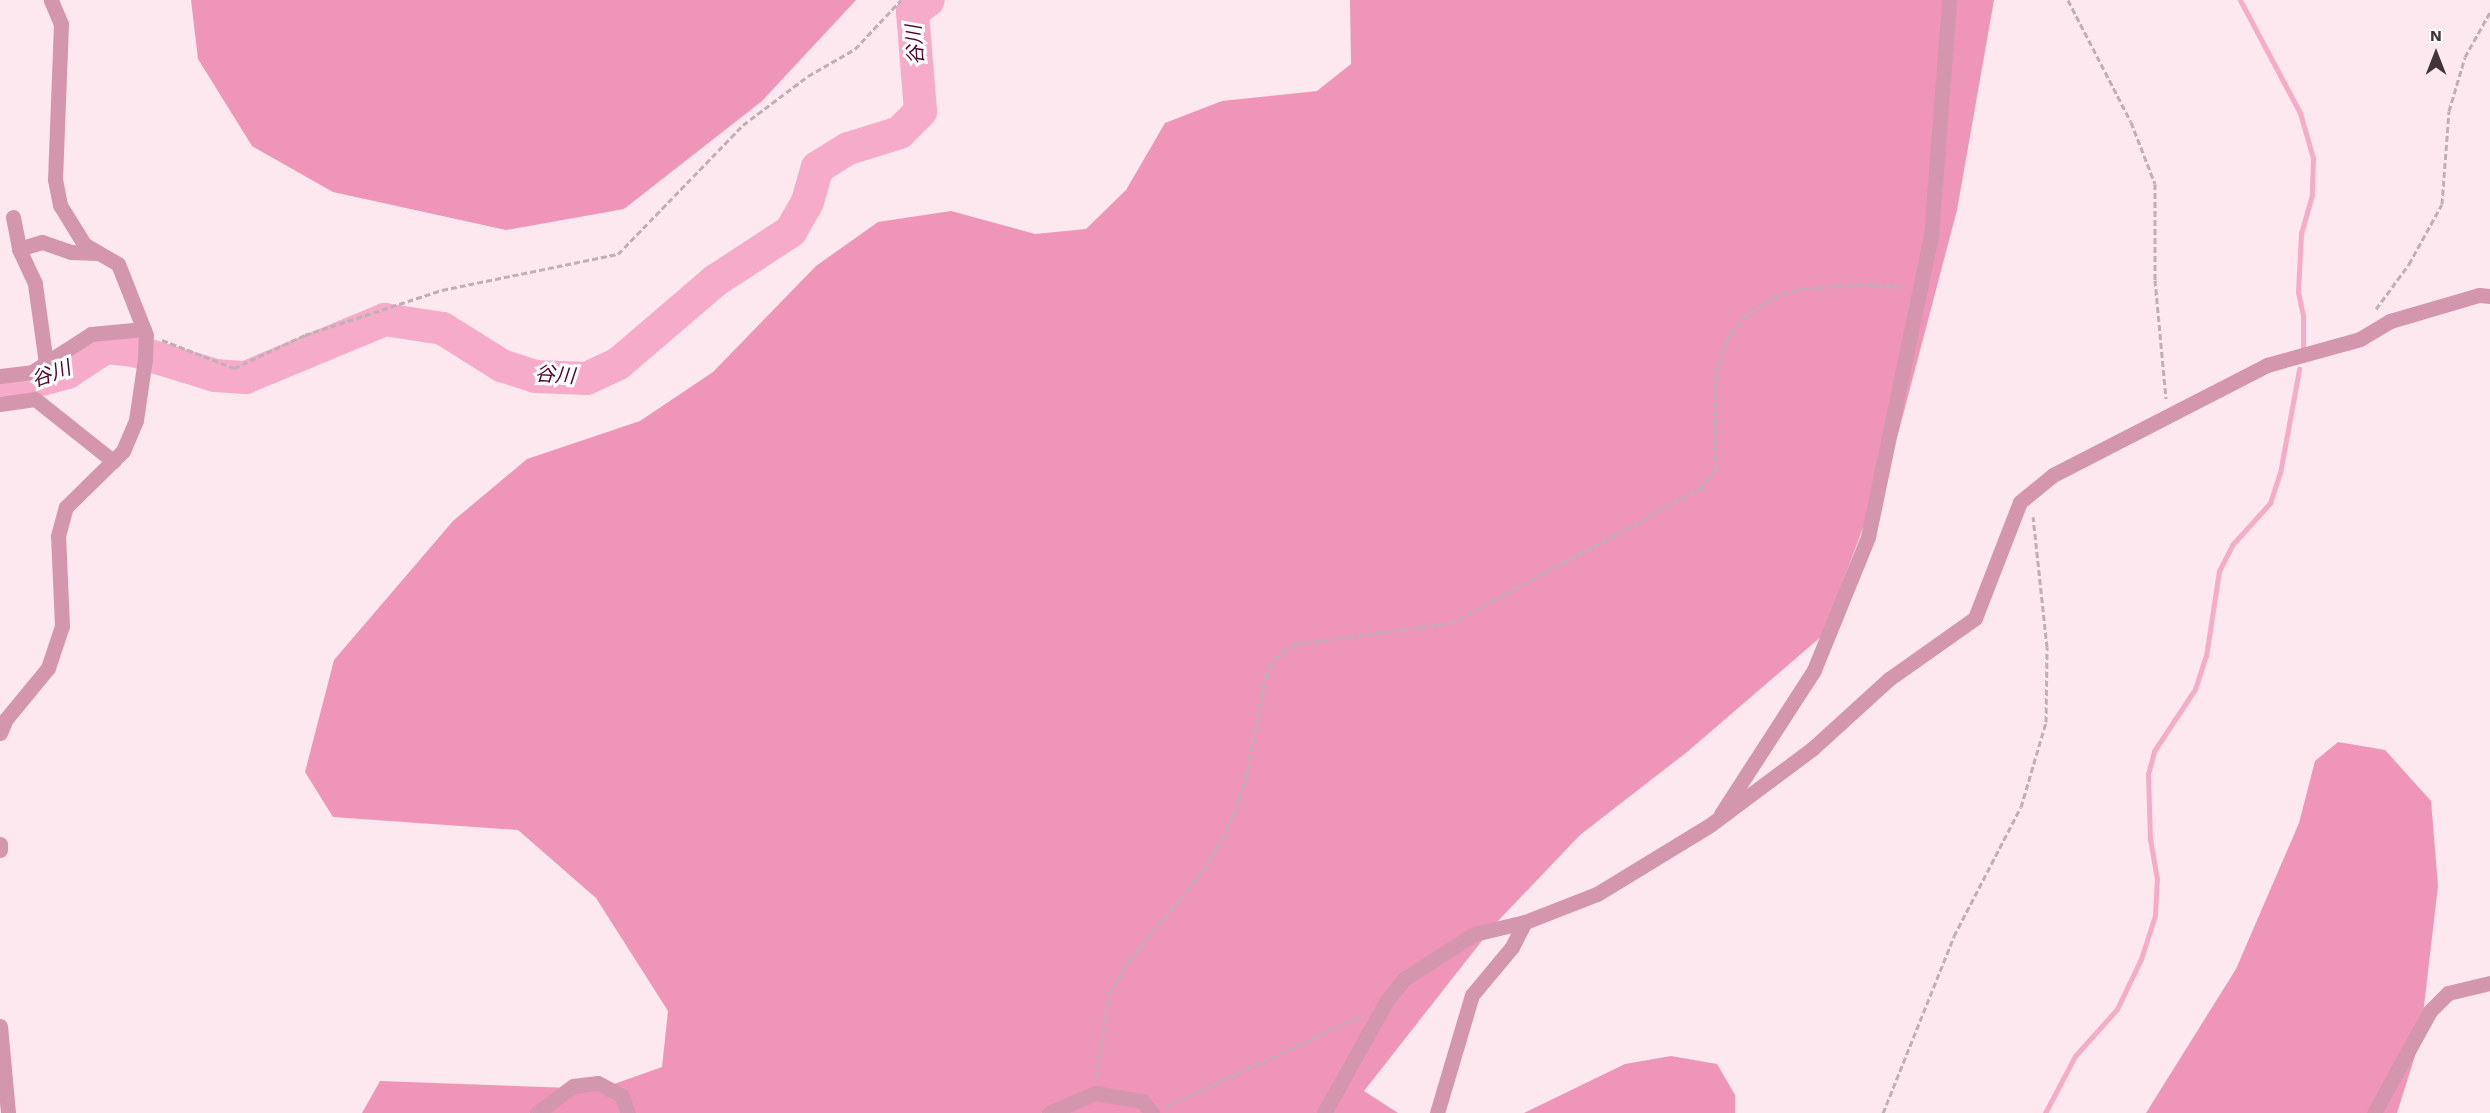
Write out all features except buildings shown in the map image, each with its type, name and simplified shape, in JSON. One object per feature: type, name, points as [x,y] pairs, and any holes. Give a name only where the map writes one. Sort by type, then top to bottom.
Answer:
[{"type":"street","points":[[0,733],[6,719],[48,668],[62,626],[58,536],[66,507],[123,451],[136,420],[145,360],[145,334],[118,264],[84,244],[60,205],[55,180],[61,24],[51,0]]},
{"type":"street","points":[[1718,819],[1814,670],[1868,537],[1931,236],[1949,0]]},
{"type":"street","points":[[13,217],[19,249],[35,284],[46,363]]},
{"type":"street","points":[[19,249],[42,242],[71,252],[98,253]]},
{"type":"street","points":[[1324,1113],[1387,1000],[1404,979],[1474,934],[1526,922],[1597,894],[1718,819],[1812,749],[1889,679],[1975,618],[2020,502],[2053,475],[2282,360],[2360,339],[2390,321],[2479,295],[2490,296]]},
{"type":"street","points":[[0,376],[32,372],[91,334],[145,334]]},
{"type":"street","points":[[0,404],[35,399],[113,461]]},
{"type":"street","points":[[0,844],[0,850]]},
{"type":"street","points":[[1437,1113],[1472,995],[1512,947],[1526,922]]},
{"type":"street","points":[[2374,1113],[2430,1011],[2448,993],[2490,983]]},
{"type":"street","points":[[0,1026],[8,1113]]},
{"type":"street","points":[[537,1113],[573,1086],[598,1083],[622,1096],[628,1113]]},
{"type":"street","points":[[1049,1113],[1095,1094],[1142,1101],[1157,1111]]},
{"type":"path","points":[[145,334],[234,368],[305,335],[451,288],[618,254],[743,125],[808,76],[855,49],[901,0]]},
{"type":"path","points":[[2068,0],[2131,122],[2155,184],[2160,367],[2169,416]]},
{"type":"path","points":[[2373,314],[2409,264],[2442,204],[2449,111],[2464,57],[2490,12]]},
{"type":"path","points":[[1095,1094],[1108,995],[1129,960],[1204,870],[1230,823],[1248,767],[1265,677],[1275,658],[1294,644],[1451,623],[1700,489],[1715,470],[1716,372],[1726,341],[1743,318],[1774,297],[1800,289],[1858,284],[1920,288]]},
{"type":"path","points":[[1883,1113],[1954,936],[2021,807],[2046,722],[2047,647],[2031,491]]},
{"type":"path","points":[[1157,1111],[1340,1026],[1387,1000]]},
{"type":"shaded area","points":[[191,0],[856,0],[762,101],[624,209],[506,230],[333,192],[252,146],[198,59]]},
{"type":"shaded area","points":[[1350,0],[1994,0],[1957,210],[1898,434],[1823,635],[1687,752],[1580,835],[1495,924],[1364,1091],[1398,1113],[362,1113],[380,1081],[600,1089],[662,1067],[668,1011],[596,898],[518,830],[333,817],[305,772],[334,660],[453,521],[527,459],[640,421],[713,372],[816,266],[878,222],[951,211],[1035,234],[1086,229],[1126,190],[1165,123],[1222,101],[1317,91],[1351,64]]},
{"type":"shaded area","points":[[2338,742],[2385,750],[2431,801],[2438,886],[2420,1040],[2397,1113],[2146,1113],[2236,969],[2299,823],[2315,761]]},
{"type":"shaded area","points":[[1671,1056],[1717,1064],[1735,1095],[1735,1113],[1524,1113],[1625,1064]]},
{"type":"waterway","name":"谷川","points":[[0,390],[67,372],[105,347],[133,350],[215,375],[245,377],[384,319],[442,328],[501,365],[535,376],[586,378],[618,363],[715,280],[790,231],[807,201],[817,167],[848,148],[899,132],[920,111],[912,11],[928,0]]},
{"type":"waterway","points":[[2240,0],[2300,113],[2313,158],[2312,195],[2301,233],[2298,292],[2303,315],[2303,350]]},
{"type":"waterway","points":[[2045,1113],[2075,1056],[2117,1009],[2141,959],[2155,915],[2157,879],[2150,839],[2148,774],[2154,751],[2195,689],[2206,656],[2219,571],[2232,545],[2270,503],[2280,473],[2299,369]]}]
